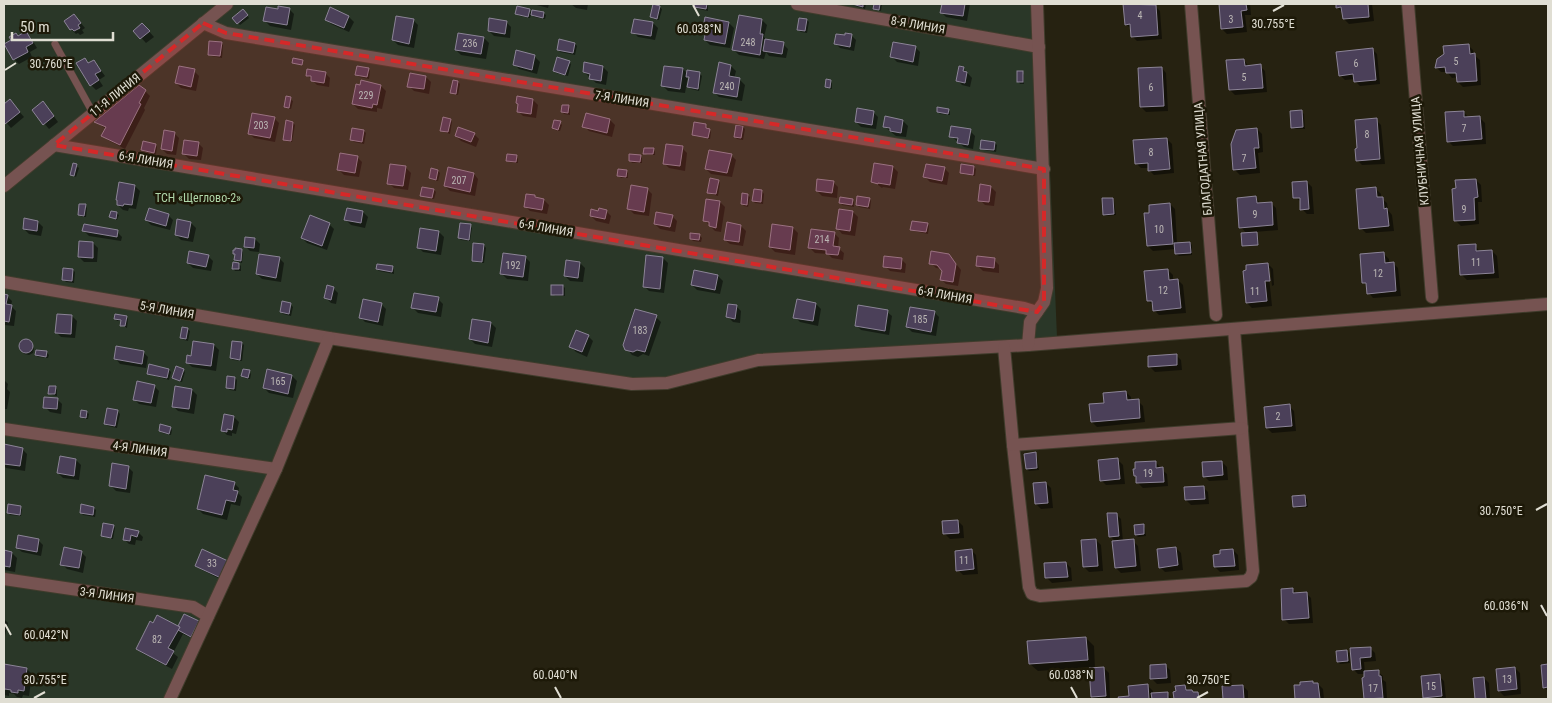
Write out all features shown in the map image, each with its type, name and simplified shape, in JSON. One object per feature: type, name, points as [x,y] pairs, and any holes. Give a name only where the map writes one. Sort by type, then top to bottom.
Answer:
[{"type":"street","name":"11-Я ЛИНИЯ","points":[[4,186],[227,4]]},
{"type":"street","name":"8-Я ЛИНИЯ","points":[[797,4],[1038,47]]},
{"type":"street","points":[[1028,345],[1030,322],[1044,302],[1047,288],[1037,4]]},
{"type":"street","name":"БЛАГОДАТНАЯ УЛИЦА","points":[[1190,4],[1216,315]]},
{"type":"street","name":"КЛУБНИЧНАЯ УЛИЦА","points":[[1408,4],[1432,298]]},
{"type":"street","name":"7-Я ЛИНИЯ","points":[[203,22],[226,33],[1044,169]]},
{"type":"street","name":"6-Я ЛИНИЯ","points":[[54,145],[1037,312]]},
{"type":"street","name":"5-Я ЛИНИЯ","points":[[4,282],[329,338],[632,384],[667,383],[758,360],[1004,347],[1548,304]]},
{"type":"street","points":[[1004,347],[1029,587],[1032,594],[1040,596],[1246,581],[1251,577],[1253,571],[1234,329]]},
{"type":"street","points":[[170,699],[276,469],[329,338]]},
{"type":"street","points":[[1013,445],[1242,428]]},
{"type":"street","name":"4-Я ЛИНИЯ","points":[[4,429],[276,469]]},
{"type":"street","name":"3-Я ЛИНИЯ","points":[[4,579],[193,608],[208,616]]},
{"type":"lane","points":[[55,44],[93,113]]},
{"type":"highlighted area","points":[[203,23],[226,33],[1044,169],[1044,302],[1037,312],[54,145]]},
{"type":"green space","name":"ТСН «Щеглово-2»","points":[[4,4],[1043,4],[1057,337],[758,355],[667,377],[632,379],[337,333],[281,470],[175,699],[4,699]]},
{"type":"building","points":[[653,4],[660,6],[657,19],[650,17]]},
{"type":"building","points":[[695,4],[707,4],[706,9],[694,7]]},
{"type":"building","points":[[852,4],[863,4],[863,7]]},
{"type":"building","points":[[874,4],[880,4],[879,10],[873,9]]},
{"type":"building","points":[[942,4],[965,4],[963,16],[940,13]]},
{"type":"building","points":[[1123,4],[1156,5],[1158,35],[1131,37],[1130,24],[1125,25]]},
{"type":"building","points":[[1219,4],[1246,4],[1247,10],[1241,11],[1243,27],[1221,29]]},
{"type":"building","points":[[1336,4],[1368,4],[1369,17],[1343,19],[1341,7],[1336,8]]},
{"type":"building","points":[[278,6],[290,8],[287,25],[263,21],[266,7],[278,9]]},
{"type":"building","points":[[517,6],[530,9],[528,17],[515,14]]},
{"type":"building","points":[[330,7],[349,16],[344,28],[325,20]]},
{"type":"building","points":[[243,9],[248,15],[237,24],[232,18]]},
{"type":"building","points":[[532,10],[544,12],[543,18],[531,15]]},
{"type":"building","points":[[74,14],[81,23],[78,25],[80,28],[74,31],[70,30],[64,21]]},
{"type":"building","points":[[739,15],[762,19],[760,34],[763,34],[760,55],[732,50]]},
{"type":"building","points":[[396,16],[414,19],[409,44],[392,40]]},
{"type":"building","points":[[705,17],[729,22],[725,44],[704,40],[706,29],[703,28]]},
{"type":"building","points":[[489,18],[507,21],[505,34],[488,31]]},
{"type":"building","points":[[799,18],[807,19],[805,31],[797,30]]},
{"type":"building","points":[[634,19],[653,22],[651,36],[631,33]]},
{"type":"building","points":[[142,23],[150,31],[140,39],[133,31]]},
{"type":"building","points":[[26,31],[33,43],[26,47],[28,52],[13,60],[4,44],[11,40],[9,37],[16,33],[18,36]]},
{"type":"building","points":[[458,33],[484,37],[481,54],[455,50]]},
{"type":"building","points":[[845,33],[852,34],[850,47],[834,44],[836,34],[845,35]]},
{"type":"building","points":[[559,39],[575,43],[573,53],[557,50]]},
{"type":"building","points":[[765,39],[784,42],[782,54],[763,51]]},
{"type":"building","points":[[209,41],[222,42],[220,56],[208,55]]},
{"type":"building","points":[[893,42],[916,46],[913,62],[890,57]]},
{"type":"building","points":[[1469,44],[1470,54],[1475,53],[1477,81],[1457,82],[1456,73],[1446,73],[1445,67],[1435,68],[1437,59],[1444,54],[1443,46]]},
{"type":"building","points":[[1373,48],[1376,80],[1354,82],[1353,74],[1339,76],[1336,52]]},
{"type":"building","points":[[516,50],[535,55],[532,70],[513,65]]},
{"type":"building","points":[[557,57],[570,61],[565,75],[553,71]]},
{"type":"building","points":[[85,58],[88,63],[94,60],[101,71],[95,74],[99,80],[90,86],[76,63]]},
{"type":"building","points":[[293,58],[303,60],[302,65],[292,63]]},
{"type":"building","points":[[1244,59],[1245,66],[1261,64],[1263,88],[1229,90],[1226,60]]},
{"type":"building","points":[[584,62],[603,66],[601,81],[589,79],[590,74],[583,72]]},
{"type":"building","points":[[719,62],[731,65],[729,76],[740,78],[737,97],[713,93]]},
{"type":"building","points":[[179,66],[195,69],[191,87],[175,83]]},
{"type":"building","points":[[357,66],[369,68],[367,77],[355,75]]},
{"type":"building","points":[[664,66],[683,68],[680,89],[661,86]]},
{"type":"building","points":[[959,66],[964,67],[963,71],[967,72],[965,83],[956,81]]},
{"type":"building","points":[[1162,67],[1164,106],[1140,107],[1138,68]]},
{"type":"building","points":[[307,69],[326,72],[324,83],[311,81],[311,76],[306,76]]},
{"type":"building","points":[[687,70],[700,72],[698,89],[687,87],[689,77],[686,77]]},
{"type":"building","points":[[1017,71],[1023,71],[1023,82],[1017,82]]},
{"type":"building","points":[[410,73],[426,76],[424,89],[407,87]]},
{"type":"building","points":[[826,79],[831,80],[830,88],[825,87]]},
{"type":"building","points":[[361,80],[381,85],[377,105],[373,104],[372,108],[352,104],[356,84],[360,85]]},
{"type":"building","points":[[453,80],[458,81],[456,94],[450,93]]},
{"type":"building","points":[[139,85],[146,90],[120,145],[101,136],[106,127],[94,122]]},
{"type":"building","points":[[286,96],[291,97],[289,108],[284,107]]},
{"type":"building","points":[[517,96],[533,99],[531,114],[517,112]]},
{"type":"building","points":[[10,99],[20,112],[5,124],[4,104]]},
{"type":"building","points":[[43,101],[54,116],[43,125],[32,110]]},
{"type":"building","points":[[562,105],[569,105],[568,113],[561,112]]},
{"type":"building","points":[[937,107],[949,109],[948,114],[937,112]]},
{"type":"building","points":[[857,108],[874,111],[872,125],[855,122]]},
{"type":"building","points":[[1302,110],[1303,127],[1291,128],[1290,111]]},
{"type":"building","points":[[1464,111],[1464,117],[1480,116],[1482,139],[1447,142],[1445,112]]},
{"type":"building","points":[[252,113],[275,117],[270,138],[248,134]]},
{"type":"building","points":[[586,113],[610,119],[607,133],[582,127]]},
{"type":"building","points":[[885,116],[903,120],[901,133],[890,131],[890,128],[883,127]]},
{"type":"building","points":[[443,117],[451,119],[448,132],[440,131]]},
{"type":"building","points":[[1377,118],[1380,159],[1356,161],[1355,120]]},
{"type":"building","points":[[286,120],[293,122],[291,141],[283,140]]},
{"type":"building","points":[[554,120],[561,121],[558,130],[552,128]]},
{"type":"building","points":[[694,122],[706,124],[706,128],[710,129],[708,138],[692,135]]},
{"type":"building","points":[[736,125],[743,126],[741,138],[734,137]]},
{"type":"building","points":[[951,126],[971,129],[968,145],[957,143],[958,138],[949,137]]},
{"type":"building","points":[[458,127],[475,133],[471,142],[455,136]]},
{"type":"building","points":[[352,128],[364,130],[362,142],[350,140]]},
{"type":"building","points":[[1257,128],[1259,148],[1254,148],[1256,168],[1233,170],[1231,144],[1236,130]]},
{"type":"building","points":[[164,130],[175,132],[172,151],[161,149]]},
{"type":"building","points":[[1167,138],[1170,169],[1148,171],[1148,163],[1135,164],[1133,140]]},
{"type":"building","points":[[184,140],[199,142],[197,156],[182,154]]},
{"type":"building","points":[[981,140],[995,142],[994,150],[980,149]]},
{"type":"building","points":[[143,141],[156,144],[154,153],[141,150]]},
{"type":"building","points":[[666,144],[683,146],[680,166],[663,164]]},
{"type":"building","points":[[644,148],[654,148],[653,154],[643,154]]},
{"type":"building","points":[[709,150],[732,154],[727,173],[705,169]]},
{"type":"building","points":[[340,153],[358,156],[355,173],[337,170]]},
{"type":"building","points":[[507,154],[517,155],[516,162],[506,161]]},
{"type":"building","points":[[629,154],[641,155],[640,162],[629,161]]},
{"type":"building","points":[[73,163],[77,164],[74,176],[70,175]]},
{"type":"building","points":[[874,163],[893,166],[890,185],[871,182]]},
{"type":"building","points":[[390,164],[406,166],[403,186],[387,184]]},
{"type":"building","points":[[926,164],[945,167],[942,181],[923,177]]},
{"type":"building","points":[[961,164],[974,166],[973,175],[960,173]]},
{"type":"building","points":[[448,167],[474,173],[470,192],[444,186]]},
{"type":"building","points":[[431,168],[438,170],[436,180],[429,178]]},
{"type":"building","points":[[618,169],[627,170],[626,177],[617,176]]},
{"type":"building","points":[[710,178],[719,180],[716,194],[707,193]]},
{"type":"building","points":[[817,179],[834,181],[832,193],[816,191]]},
{"type":"building","points":[[1476,179],[1478,197],[1474,198],[1475,220],[1454,221],[1452,189],[1456,188],[1455,180]]},
{"type":"building","points":[[1307,181],[1309,209],[1300,210],[1300,198],[1293,198],[1292,182]]},
{"type":"building","points":[[119,182],[135,185],[132,205],[117,205]]},
{"type":"building","points":[[980,184],[991,186],[989,202],[978,201]]},
{"type":"building","points":[[631,185],[648,188],[644,212],[627,209]]},
{"type":"building","points":[[422,187],[434,189],[432,198],[420,196]]},
{"type":"building","points":[[1376,187],[1377,197],[1383,197],[1384,209],[1387,208],[1389,226],[1359,229],[1356,189]]},
{"type":"building","points":[[754,189],[762,190],[761,202],[752,201]]},
{"type":"building","points":[[742,193],[748,194],[747,205],[741,204]]},
{"type":"building","points":[[526,194],[544,199],[542,210],[524,207]]},
{"type":"building","points":[[857,196],[870,198],[868,207],[856,205]]},
{"type":"building","points":[[1256,196],[1257,203],[1272,202],[1273,225],[1239,228],[1237,198]]},
{"type":"building","points":[[840,197],[853,199],[852,205],[839,203]]},
{"type":"building","points":[[1102,198],[1113,198],[1114,214],[1103,215]]},
{"type":"building","points":[[706,199],[720,201],[716,228],[709,226],[709,222],[703,221]]},
{"type":"building","points":[[1170,203],[1173,244],[1147,246],[1144,213],[1149,213],[1149,205]]},
{"type":"building","points":[[79,204],[86,204],[84,216],[78,215]]},
{"type":"building","points":[[149,208],[169,214],[166,226],[145,220]]},
{"type":"building","points":[[347,208],[363,211],[361,223],[344,220]]},
{"type":"building","points":[[599,208],[607,210],[605,219],[590,216],[591,209],[598,211]]},
{"type":"building","points":[[839,209],[853,211],[850,231],[836,229]]},
{"type":"building","points":[[111,211],[117,212],[116,219],[109,217]]},
{"type":"building","points":[[656,212],[673,215],[670,227],[654,224]]},
{"type":"building","points":[[310,215],[330,223],[322,246],[301,238]]},
{"type":"building","points":[[24,218],[38,221],[37,231],[23,229]]},
{"type":"building","points":[[177,219],[191,222],[188,238],[175,235]]},
{"type":"building","points":[[912,221],[928,223],[926,232],[910,230]]},
{"type":"building","points":[[727,222],[741,225],[739,242],[724,240]]},
{"type":"building","points":[[460,223],[471,224],[469,240],[458,238]]},
{"type":"building","points":[[84,224],[118,230],[117,237],[82,231]]},
{"type":"building","points":[[772,224],[793,227],[790,250],[769,247]]},
{"type":"building","points":[[420,228],[439,231],[436,251],[417,248]]},
{"type":"building","points":[[811,229],[835,232],[833,246],[840,247],[838,255],[826,254],[826,250],[808,248]]},
{"type":"building","points":[[1257,232],[1258,245],[1242,246],[1241,233]]},
{"type":"building","points":[[690,233],[700,234],[699,240],[690,239]]},
{"type":"building","points":[[245,237],[255,238],[254,248],[244,247]]},
{"type":"building","points":[[79,241],[93,242],[93,258],[78,257]]},
{"type":"building","points":[[1190,242],[1191,253],[1175,254],[1174,243]]},
{"type":"building","points":[[473,243],[484,244],[482,262],[472,261]]},
{"type":"building","points":[[1476,244],[1476,251],[1492,250],[1494,273],[1460,275],[1458,245]]},
{"type":"building","points":[[235,248],[242,249],[241,261],[234,260],[235,254],[233,254],[233,250]]},
{"type":"building","points":[[189,251],[209,255],[206,267],[187,263]]},
{"type":"building","points":[[931,251],[949,254],[956,264],[953,282],[940,280],[942,271],[937,265],[929,264]]},
{"type":"building","points":[[1384,252],[1385,263],[1394,262],[1396,291],[1367,294],[1366,283],[1362,283],[1360,254]]},
{"type":"building","points":[[503,253],[526,256],[523,277],[500,274]]},
{"type":"building","points":[[259,254],[280,257],[276,278],[256,274]]},
{"type":"building","points":[[646,255],[663,257],[660,289],[643,287]]},
{"type":"building","points":[[884,256],[902,258],[901,269],[883,267]]},
{"type":"building","points":[[977,256],[995,258],[994,268],[976,266]]},
{"type":"building","points":[[566,260],[580,262],[578,278],[564,276]]},
{"type":"building","points":[[233,262],[239,263],[239,269],[232,269]]},
{"type":"building","points":[[1268,263],[1270,281],[1265,281],[1267,301],[1246,303],[1243,271],[1246,270],[1246,265]]},
{"type":"building","points":[[377,264],[393,266],[392,272],[376,269]]},
{"type":"building","points":[[63,268],[73,269],[72,281],[62,280]]},
{"type":"building","points":[[1168,269],[1169,280],[1178,279],[1181,308],[1153,311],[1152,301],[1147,301],[1144,271]]},
{"type":"building","points":[[694,270],[718,275],[715,290],[691,285]]},
{"type":"building","points":[[327,285],[334,287],[331,300],[324,298]]},
{"type":"building","points":[[551,285],[563,285],[563,295],[551,295]]},
{"type":"building","points":[[414,293],[439,297],[436,312],[411,308]]},
{"type":"building","points":[[4,294],[8,295],[6,304],[12,305],[9,322],[4,321]]},
{"type":"building","points":[[363,299],[382,303],[378,322],[359,318]]},
{"type":"building","points":[[797,299],[816,303],[813,321],[793,318]]},
{"type":"building","points":[[282,301],[291,303],[289,314],[280,312]]},
{"type":"building","points":[[728,304],[737,305],[735,319],[726,317]]},
{"type":"building","points":[[858,305],[888,310],[885,331],[855,326]]},
{"type":"building","points":[[910,307],[935,311],[931,332],[906,327]]},
{"type":"building","points":[[635,309],[657,315],[645,352],[625,350],[623,345]]},
{"type":"building","points":[[57,314],[72,315],[71,334],[55,333]]},
{"type":"building","points":[[115,314],[127,316],[125,326],[120,326],[121,320],[114,319]]},
{"type":"building","points":[[472,319],[491,322],[488,343],[469,339]]},
{"type":"building","points":[[182,327],[188,328],[186,339],[180,338]]},
{"type":"building","points":[[576,330],[589,335],[582,352],[569,347]]},
{"type":"building","points":[[26,339],[31,341],[33,346],[31,351],[26,353],[21,351],[19,346],[21,341]]},
{"type":"building","points":[[193,341],[214,344],[211,366],[186,363],[187,355],[191,356]]},
{"type":"building","points":[[232,341],[242,342],[240,360],[230,358]]},
{"type":"building","points":[[116,346],[144,351],[142,364],[114,359]]},
{"type":"building","points":[[36,350],[47,351],[46,357],[35,355]]},
{"type":"building","points":[[1177,354],[1177,365],[1148,367],[1148,356]]},
{"type":"building","points":[[149,364],[169,369],[167,378],[147,374]]},
{"type":"building","points":[[176,366],[184,369],[180,381],[172,378]]},
{"type":"building","points":[[243,369],[250,370],[248,378],[241,376]]},
{"type":"building","points":[[267,369],[292,375],[288,394],[263,388]]},
{"type":"building","points":[[227,376],[235,377],[234,389],[226,388]]},
{"type":"building","points":[[137,381],[155,385],[151,403],[133,400]]},
{"type":"building","points":[[49,386],[56,386],[55,394],[48,394]]},
{"type":"building","points":[[175,386],[192,389],[189,409],[172,407]]},
{"type":"building","points":[[1126,391],[1127,400],[1139,399],[1140,418],[1091,422],[1089,404],[1104,403],[1103,393]]},
{"type":"building","points":[[44,397],[58,398],[57,409],[43,408]]},
{"type":"building","points":[[1290,404],[1292,426],[1266,428],[1264,407]]},
{"type":"building","points":[[107,408],[118,410],[115,426],[104,424]]},
{"type":"building","points":[[81,410],[87,411],[86,418],[80,417]]},
{"type":"building","points":[[224,414],[234,416],[232,430],[227,429],[227,432],[221,431]]},
{"type":"building","points":[[160,424],[171,427],[169,434],[159,431]]},
{"type":"building","points":[[4,444],[23,448],[20,466],[4,464]]},
{"type":"building","points":[[1036,452],[1037,468],[1026,469],[1024,454]]},
{"type":"building","points":[[60,456],[76,459],[74,476],[57,473]]},
{"type":"building","points":[[1118,458],[1120,479],[1100,481],[1098,460]]},
{"type":"building","points":[[1156,461],[1156,468],[1163,467],[1164,482],[1136,483],[1133,469],[1135,469],[1135,462]]},
{"type":"building","points":[[1222,461],[1223,475],[1203,477],[1202,462]]},
{"type":"building","points":[[112,463],[129,466],[126,489],[109,486]]},
{"type":"building","points":[[205,475],[235,482],[233,490],[238,491],[235,502],[226,500],[222,515],[197,509]]},
{"type":"building","points":[[1046,482],[1048,503],[1035,504],[1033,483]]},
{"type":"building","points":[[1204,486],[1205,499],[1185,500],[1184,487]]},
{"type":"building","points":[[1305,495],[1306,506],[1293,507],[1292,496]]},
{"type":"building","points":[[8,504],[21,506],[20,515],[7,513]]},
{"type":"building","points":[[81,504],[94,507],[93,515],[80,513]]},
{"type":"building","points":[[1107,513],[1117,513],[1119,536],[1109,537]]},
{"type":"building","points":[[958,520],[959,533],[943,534],[942,521]]},
{"type":"building","points":[[103,523],[114,525],[111,538],[101,536]]},
{"type":"building","points":[[1144,524],[1144,534],[1135,535],[1134,525]]},
{"type":"building","points":[[125,528],[139,531],[137,537],[131,535],[130,541],[123,540]]},
{"type":"building","points":[[18,535],[39,539],[37,552],[16,548]]},
{"type":"building","points":[[1096,539],[1098,566],[1083,567],[1081,540]]},
{"type":"building","points":[[1134,539],[1136,566],[1115,568],[1112,541]]},
{"type":"building","points":[[64,547],[82,551],[79,568],[60,565]]},
{"type":"building","points":[[1176,547],[1178,565],[1159,568],[1157,549]]},
{"type":"building","points":[[202,549],[228,561],[221,578],[195,566]]},
{"type":"building","points":[[972,549],[974,569],[956,571],[955,551]]},
{"type":"building","points":[[1233,549],[1235,566],[1214,567],[1213,555],[1220,554],[1220,550]]},
{"type":"building","points":[[4,550],[12,552],[10,567],[4,566]]},
{"type":"building","points":[[1066,562],[1068,577],[1045,578],[1044,563]]},
{"type":"building","points":[[1293,588],[1293,593],[1307,592],[1309,618],[1282,620],[1281,589]]},
{"type":"building","points":[[184,614],[199,621],[191,637],[178,630]]},
{"type":"building","points":[[157,615],[180,627],[168,648],[174,651],[166,665],[136,649],[150,621],[153,623]]},
{"type":"building","points":[[1086,637],[1088,660],[1029,664],[1027,641]]},
{"type":"building","points":[[1371,647],[1371,657],[1360,658],[1361,669],[1352,670],[1350,648]]},
{"type":"building","points":[[1347,650],[1348,661],[1337,662],[1336,651]]},
{"type":"building","points":[[4,664],[27,668],[24,691],[18,690],[18,693],[5,689],[4,691]]},
{"type":"building","points":[[1166,664],[1167,678],[1150,679],[1150,665]]},
{"type":"building","points":[[1548,664],[1548,687],[1543,688],[1541,665]]},
{"type":"building","points":[[1104,667],[1106,696],[1091,697],[1089,668]]},
{"type":"building","points":[[1515,667],[1517,689],[1498,691],[1496,669]]},
{"type":"building","points":[[1379,670],[1383,698],[1364,699],[1362,678],[1364,677],[1364,671]]},
{"type":"building","points":[[1440,674],[1442,696],[1423,698],[1421,676]]},
{"type":"building","points":[[1484,677],[1486,699],[1475,699],[1473,678]]},
{"type":"building","points":[[1313,681],[1313,683],[1318,683],[1320,699],[1295,699],[1294,685],[1300,685],[1300,682]]},
{"type":"building","points":[[1148,684],[1149,699],[1119,699],[1118,697],[1129,696],[1128,686]]},
{"type":"building","points":[[1185,685],[1186,690],[1198,692],[1199,699],[1174,699],[1173,692],[1176,691],[1175,686]]},
{"type":"building","points":[[1243,685],[1244,699],[1223,699],[1222,686]]},
{"type":"building","points":[[1168,692],[1168,699],[1152,699],[1151,693]]}]
